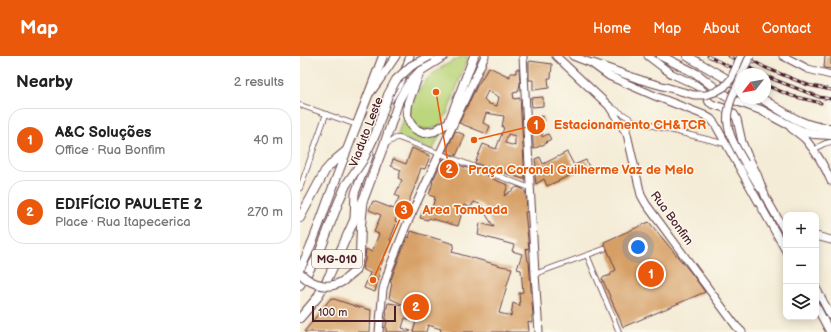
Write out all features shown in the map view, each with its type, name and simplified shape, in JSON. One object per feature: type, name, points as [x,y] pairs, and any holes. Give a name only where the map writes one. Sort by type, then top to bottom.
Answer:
[{"type":"highway","points":[[370,92],[383,56]]},
{"type":"highway","points":[[401,81],[413,65],[424,56]]},
{"type":"highway","points":[[300,285],[319,254],[346,185],[364,160],[376,133],[388,95],[396,80],[411,66],[430,56]]},
{"type":"highway","name":"MG-010","points":[[300,318],[317,298],[329,276],[364,198],[404,91],[420,71],[444,56]]},
{"type":"highway","points":[[420,71],[408,102],[407,115],[410,123],[415,129],[424,133],[435,131],[449,122],[474,56]]},
{"type":"highway","points":[[661,56],[697,74],[719,91],[734,100],[761,110],[802,131],[831,128]]},
{"type":"highway","points":[[687,56],[735,83]]},
{"type":"highway","name":"MG-010","points":[[300,269],[313,241],[370,92]]},
{"type":"highway","points":[[771,104],[814,130],[831,135]]},
{"type":"highway","points":[[300,218],[326,171],[347,149]]},
{"type":"highway","points":[[300,273],[310,281],[319,285],[330,286],[339,284],[346,280],[355,270],[360,255],[364,198]]},
{"type":"main road","name":"Viaduto Leste","points":[[370,92],[379,82],[396,56]]},
{"type":"main road","name":"Viaduto Leste","points":[[354,219],[355,193],[392,96],[401,81],[410,56]]},
{"type":"main road","points":[[379,332],[382,289],[388,269],[406,226],[485,56]]},
{"type":"main road","points":[[523,56],[539,332]]},
{"type":"main road","name":"Rua Bonfim","points":[[556,56],[609,106],[627,134],[641,195],[646,204],[742,332]]},
{"type":"main road","points":[[572,56],[641,80],[694,95],[706,95],[715,92],[724,86],[731,80],[741,56]]},
{"type":"main road","points":[[648,56],[672,74],[696,84],[704,92],[709,102],[730,111],[737,119],[742,142],[766,198]]},
{"type":"main road","points":[[745,68],[750,56]]},
{"type":"main road","points":[[783,56],[808,69],[831,75]]},
{"type":"main road","points":[[591,63],[609,76],[711,119],[784,248]]},
{"type":"main road","points":[[735,92],[729,107],[727,122],[729,133],[783,224]]},
{"type":"main road","points":[[440,154],[440,147],[449,122]]},
{"type":"main road","points":[[785,123],[805,140],[814,151],[831,181]]},
{"type":"main road","points":[[819,237],[831,240]]},
{"type":"main road","points":[[819,294],[831,316]]},
{"type":"main road","points":[[819,312],[830,332]]},
{"type":"street","points":[[300,105],[357,125]]},
{"type":"street","points":[[609,106],[634,121],[726,144]]},
{"type":"street","points":[[300,188],[326,114]]},
{"type":"street","points":[[627,134],[628,125],[634,121]]},
{"type":"street","points":[[384,145],[396,138],[399,138],[530,188]]},
{"type":"street","points":[[814,151],[824,143],[831,142]]},
{"type":"street","points":[[535,274],[604,249]]},
{"type":"street","points":[[586,255],[619,332]]},
{"type":"green space","points":[[463,56],[468,56],[447,114],[442,123],[434,128],[419,129],[410,118],[410,110],[420,87],[436,71]]},
{"type":"green space","points":[[404,115],[411,129],[441,132],[433,150],[397,136]]},
{"type":"building","points":[[825,56],[831,56],[831,69],[824,68]]},
{"type":"building","points":[[530,61],[552,64],[551,78],[548,78],[549,88],[533,90],[533,80],[529,80]]},
{"type":"building","points":[[489,67],[510,77],[510,73],[516,73],[516,69],[519,69],[520,84],[518,92],[513,93],[514,99],[520,98],[525,178],[523,179],[496,171],[475,163],[483,144],[496,149],[504,128],[502,127],[504,116],[486,113],[483,123],[490,126],[487,134],[459,123],[477,86]],"holes":[[[488,91],[499,97],[497,106],[489,104],[484,99]],[[508,134],[515,136],[515,146],[505,143]]]},
{"type":"building","points":[[543,97],[543,106],[532,107],[531,98]]},
{"type":"building","points":[[543,116],[544,122],[542,123],[542,137],[548,134],[551,139],[546,142],[547,143],[533,149],[534,129],[532,118]]},
{"type":"building","points":[[455,131],[465,135],[456,156],[446,152]]},
{"type":"building","points":[[412,148],[430,156],[425,169],[421,168],[404,213],[399,211],[395,221],[397,222],[390,240],[391,241],[379,270],[375,292],[364,288],[370,273],[362,269],[366,257],[366,249],[372,252],[379,234],[374,232],[381,215],[369,210],[373,201],[394,209],[399,197],[395,195],[402,180],[398,178],[401,170],[391,166],[393,159],[406,164]]},
{"type":"building","points":[[567,152],[574,165],[586,160],[589,167],[547,186],[544,179],[536,184],[535,175],[537,174],[535,159],[540,157],[543,164]]},
{"type":"building","points":[[443,159],[508,185],[504,196],[517,187],[523,189],[526,193],[527,212],[525,212],[529,249],[526,248],[529,262],[533,315],[532,323],[528,322],[529,332],[440,332],[441,329],[428,325],[426,332],[413,332],[416,321],[405,318],[402,328],[411,331],[410,332],[386,332],[386,312],[388,303],[404,305],[389,298],[392,283],[390,282],[407,237],[409,238],[411,231],[454,244],[452,252],[512,268],[499,313],[511,316],[513,303],[520,306],[519,293],[523,292],[521,270],[517,269],[522,254],[512,251],[514,245],[478,235],[480,223],[494,227],[482,205],[474,202],[471,207],[464,205],[458,226],[429,218],[428,220],[420,218],[423,210],[431,213],[435,197],[429,195],[432,182]]},
{"type":"building","points":[[649,222],[705,292],[623,327],[602,278],[611,275],[611,273],[616,270],[604,242]]},
{"type":"building","points":[[331,298],[371,310],[370,332],[304,332]]},
{"type":"railway","points":[[708,56],[735,70]]},
{"type":"railway","points":[[729,56],[750,68]]},
{"type":"railway","points":[[744,56],[766,68],[808,85],[831,90]]},
{"type":"railway","points":[[771,78],[819,97],[831,99]]},
{"type":"railway","points":[[771,87],[792,96],[821,103]]},
{"type":"place","name":"Praça Coronel Guilherme Vaz de Melo","points":[[436,92]]},
{"type":"place","name":"Estacionamento CH&TCR","points":[[474,140]]},
{"type":"place","name":"A&C Soluções","points":[[651,274]]},
{"type":"place","name":"Area Tombada","points":[[373,280]]},
{"type":"place","name":"EDIFÍCIO PAULETE 2","points":[[416,307]]}]
